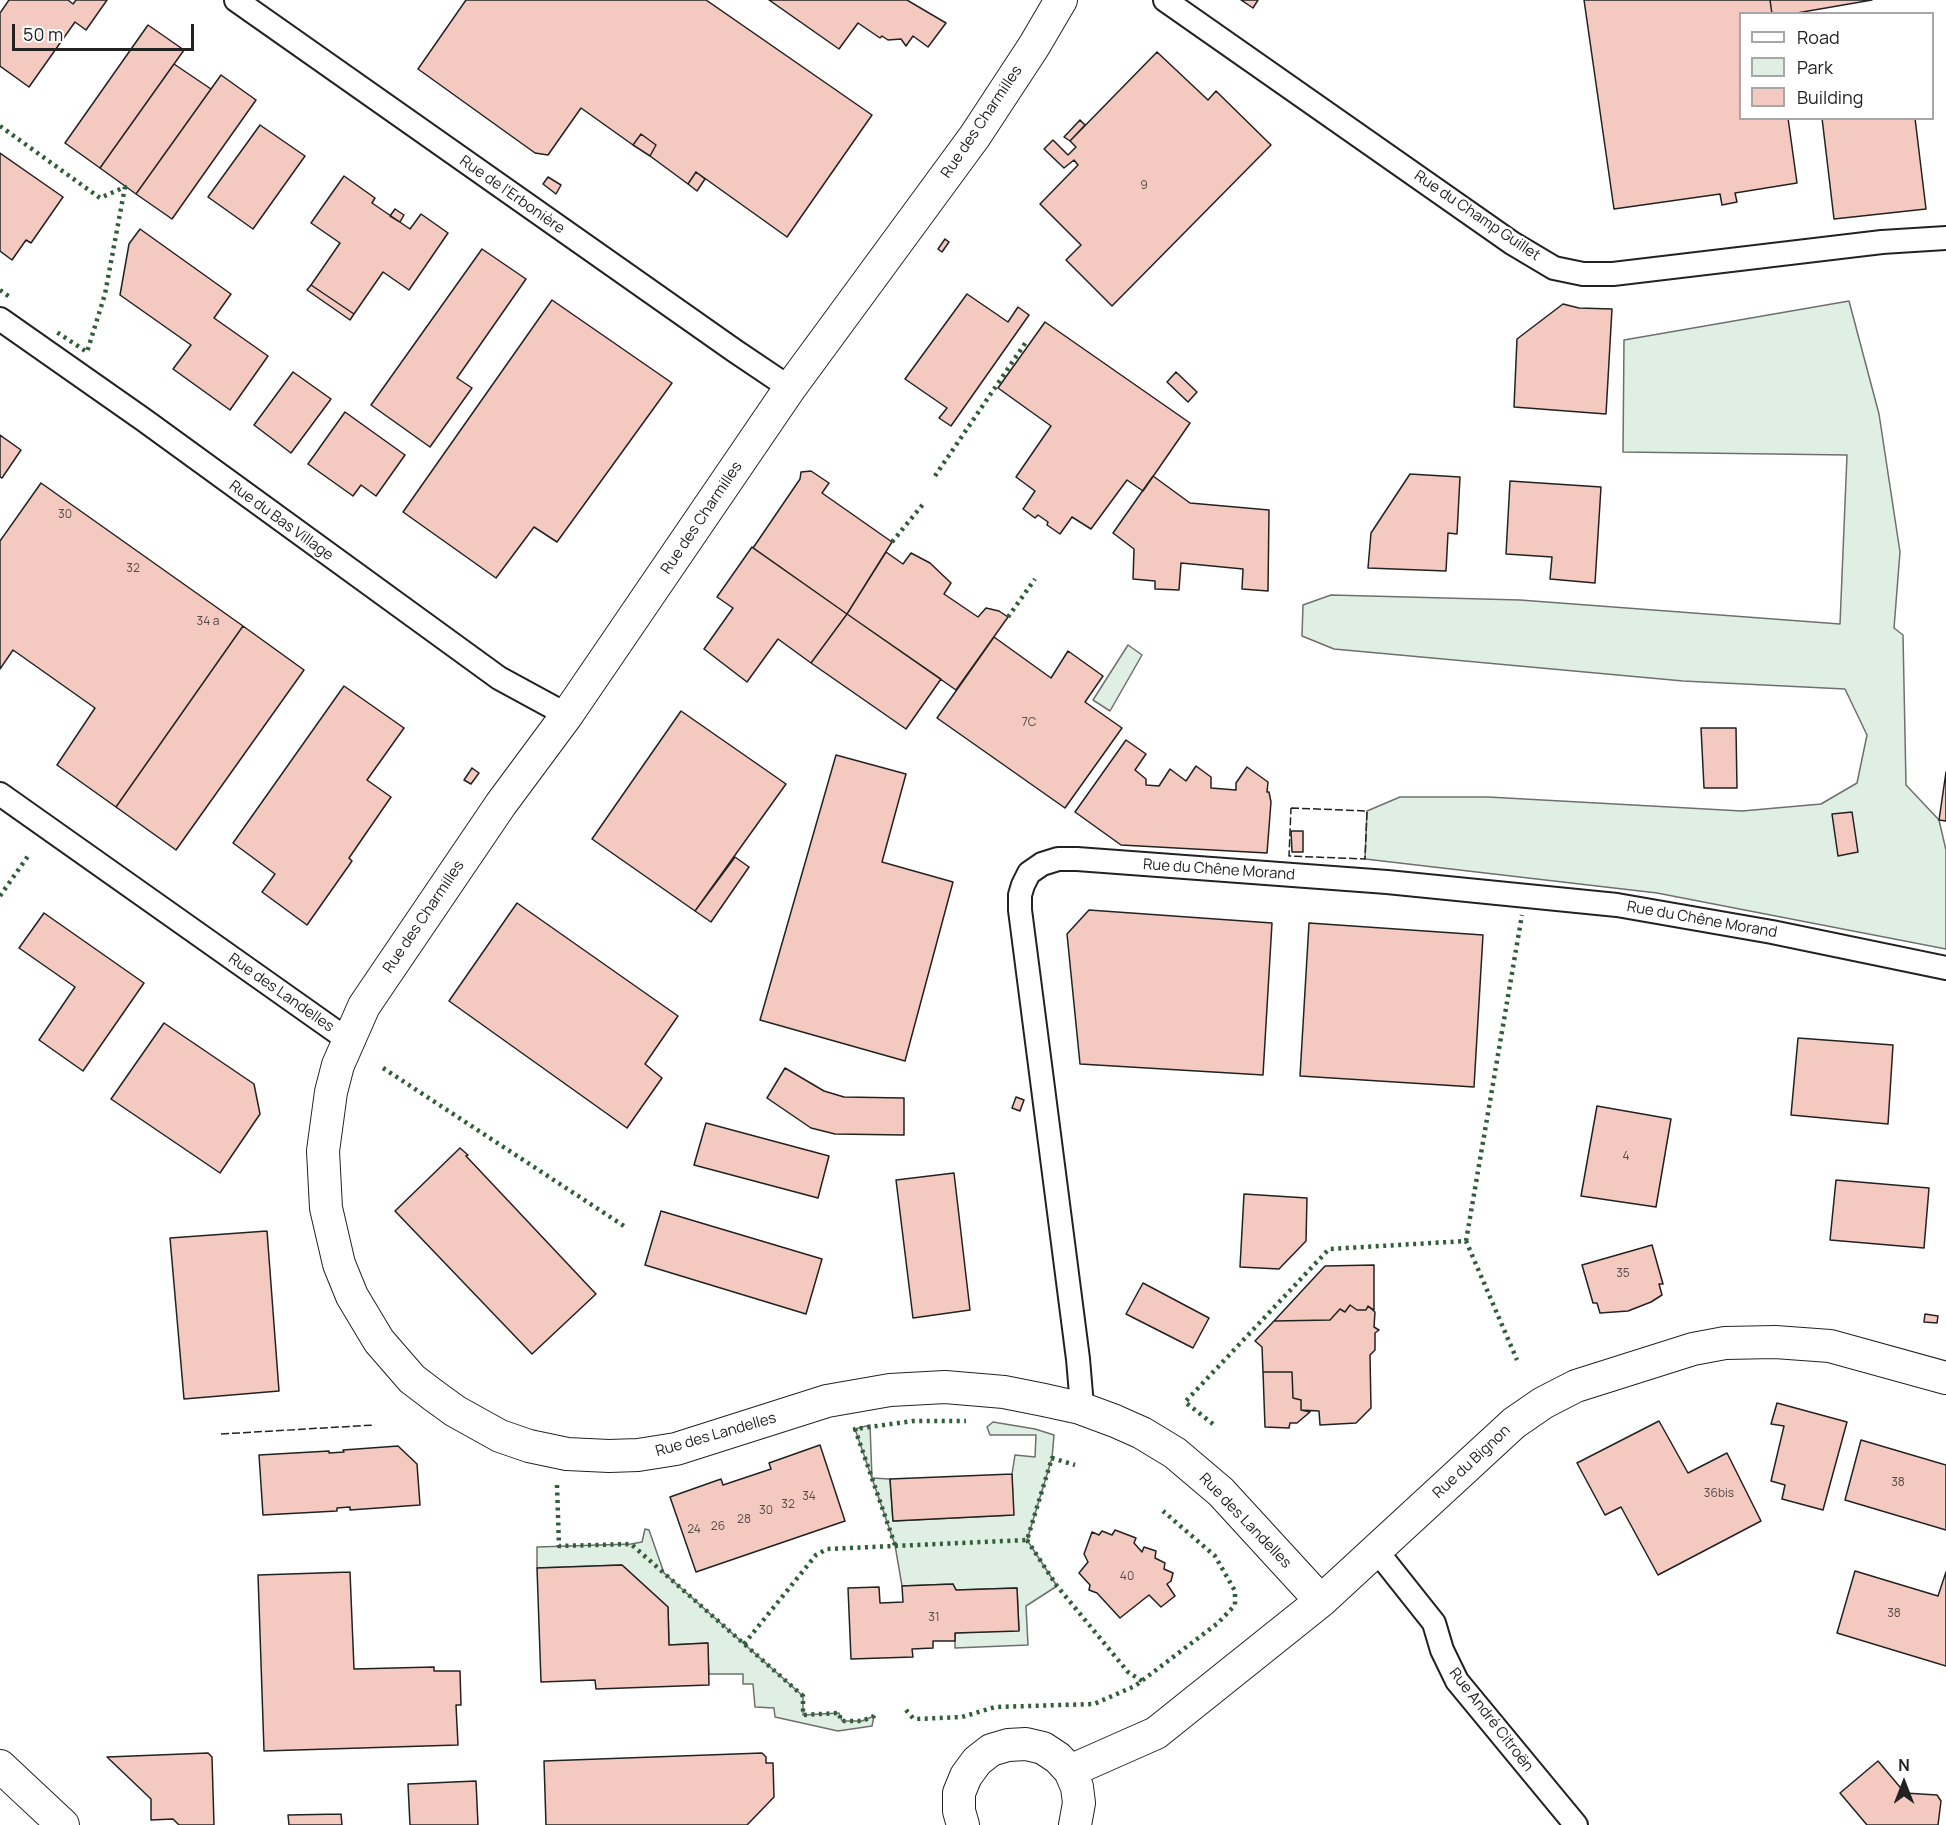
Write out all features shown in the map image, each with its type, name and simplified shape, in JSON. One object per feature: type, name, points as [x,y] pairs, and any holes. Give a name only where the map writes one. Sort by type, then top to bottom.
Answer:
[{"type":"street","name":"Rue de l'Erbonière","points":[[236,0],[715,338],[790,388]]},
{"type":"street","name":"Rue des Charmilles","points":[[348,1040],[364,1006],[501,804],[567,715],[790,388],[975,136],[1061,0]]},
{"type":"street","name":"Rue du Champ Guillet","points":[[1165,0],[1503,236],[1554,268],[1583,274],[1613,274],[1882,242],[1946,238]]},
{"type":"street","name":"Rue du Bas Village","points":[[0,319],[144,420],[499,678],[567,715]]},
{"type":"street","name":"Rue des Landelles","points":[[0,794],[348,1040],[331,1092],[323,1151],[326,1208],[339,1264],[352,1296],[379,1341],[412,1379],[455,1411],[500,1436],[529,1446],[567,1454],[609,1456],[649,1454],[699,1443],[827,1401],[916,1387],[1004,1392],[1080,1408],[1142,1433],[1175,1453],[1202,1474],[1321,1601]]},
{"type":"street","name":"Rue du Chêne Morand","points":[[1080,1408],[1078,1359],[1020,910],[1023,885],[1029,873],[1042,864],[1058,859],[1077,859],[1388,882],[1617,905],[1772,932],[1946,968]]},
{"type":"street","name":"Rue du Bignon","points":[[1070,1771],[1156,1733],[1321,1601],[1514,1423],[1543,1403],[1576,1386],[1693,1349],[1725,1343],[1765,1342],[1830,1346],[1946,1378]]},
{"type":"street","name":"Rue André Citroën","points":[[1376,1550],[1434,1623],[1442,1650],[1457,1681],[1576,1825]]},
{"type":"street","points":[[963,1825],[959,1811],[959,1793],[966,1776],[977,1761],[991,1750],[1008,1745],[1026,1744],[1043,1748],[1058,1758],[1070,1771],[1077,1786],[1079,1803],[1075,1825]]},
{"type":"street","points":[[0,1766],[63,1825]]},
{"type":"green space","points":[[1849,301],[1879,414],[1900,552],[1894,628],[1903,635],[1906,785],[1939,820],[1946,850],[1946,949],[1657,893],[1365,859],[1367,811],[1400,797],[1488,797],[1742,811],[1821,804],[1857,783],[1867,735],[1845,689],[1683,681],[1334,649],[1302,636],[1303,605],[1331,595],[1520,600],[1840,624],[1847,455],[1623,452],[1624,340]]},
{"type":"green space","points":[[1128,645],[1142,655],[1110,711],[1093,700]]},
{"type":"green space","points":[[993,1422],[1035,1429],[1054,1435],[1052,1458],[1027,1540],[1057,1586],[1026,1606],[1028,1645],[955,1648],[955,1633],[1019,1630],[1017,1588],[956,1590],[953,1584],[902,1586],[895,1545],[855,1429],[870,1425],[872,1478],[890,1479],[893,1521],[1013,1515],[1012,1474],[1015,1455],[1035,1457],[1036,1435],[990,1435],[987,1427]]},
{"type":"green space","points":[[645,1529],[649,1530],[664,1573],[803,1696],[803,1715],[839,1713],[842,1721],[862,1721],[874,1716],[872,1726],[838,1731],[775,1717],[774,1708],[755,1707],[753,1684],[743,1684],[743,1674],[709,1674],[707,1643],[669,1645],[668,1607],[622,1565],[537,1568],[537,1547],[631,1544],[642,1542]]},
{"type":"building","points":[[9,0],[68,0],[73,4],[76,0],[107,0],[86,30],[75,22],[29,87],[0,66],[0,13]]},
{"type":"building","points":[[466,0],[706,0],[872,115],[787,237],[696,172],[688,184],[650,156],[656,145],[641,134],[633,145],[581,108],[548,155],[535,153],[418,69]]},
{"type":"building","points":[[769,0],[907,0],[946,23],[928,47],[913,36],[906,46],[901,39],[888,40],[882,36],[880,38],[858,23],[839,49]]},
{"type":"building","points":[[1241,0],[1258,0],[1253,8]]},
{"type":"building","points":[[1584,0],[1770,0],[1772,12],[1739,12],[1739,120],[1788,120],[1797,183],[1735,193],[1737,202],[1722,205],[1720,194],[1614,209]]},
{"type":"building","points":[[1770,0],[1872,0],[1803,12],[1772,12]]},
{"type":"building","points":[[148,25],[184,50],[100,168],[65,143]]},
{"type":"building","points":[[1157,52],[1208,100],[1216,91],[1271,145],[1112,306],[1066,260],[1081,245],[1040,204],[1078,165],[1074,160],[1064,168],[1044,149],[1053,140],[1068,155],[1076,147],[1070,141]]},
{"type":"building","points":[[174,64],[211,89],[136,194],[100,168]]},
{"type":"building","points":[[221,75],[256,100],[172,219],[136,194]]},
{"type":"building","points":[[1080,120],[1085,125],[1070,141],[1064,137]]},
{"type":"building","points":[[1822,120],[1915,120],[1926,209],[1834,219]]},
{"type":"building","points":[[260,125],[305,156],[253,229],[208,197]]},
{"type":"building","points":[[641,134],[656,145],[650,156],[633,145]]},
{"type":"building","points":[[0,153],[63,197],[31,243],[26,240],[12,260],[0,251]]},
{"type":"building","points":[[696,172],[705,179],[697,191],[688,184]]},
{"type":"building","points":[[344,176],[375,198],[372,203],[410,229],[421,214],[448,233],[409,290],[383,272],[354,314],[311,285],[340,243],[311,223]]},
{"type":"building","points":[[548,177],[561,185],[556,194],[543,184]]},
{"type":"building","points":[[395,209],[404,215],[400,222],[390,216]]},
{"type":"building","points":[[140,229],[231,294],[214,318],[268,356],[230,410],[173,369],[191,345],[120,295],[129,244]]},
{"type":"building","points":[[945,239],[949,242],[942,252],[938,249]]},
{"type":"building","points":[[482,249],[526,279],[457,378],[472,388],[430,447],[371,405]]},
{"type":"building","points":[[311,285],[354,314],[350,320],[307,290]]},
{"type":"building","points":[[967,294],[1008,322],[1018,307],[1029,315],[951,426],[939,418],[947,408],[905,379]]},
{"type":"building","points":[[552,300],[672,383],[557,542],[534,527],[496,578],[403,512]]},
{"type":"building","points":[[1563,304],[1579,308],[1612,309],[1606,414],[1514,407],[1517,339]]},
{"type":"building","points":[[1045,322],[1190,423],[1143,491],[1127,480],[1091,529],[1072,517],[1060,534],[1038,515],[1035,518],[1023,509],[1035,491],[1016,477],[1051,426],[998,388]]},
{"type":"building","points":[[293,372],[331,399],[291,453],[254,425]]},
{"type":"building","points":[[1176,372],[1197,392],[1188,402],[1167,382]]},
{"type":"building","points":[[345,412],[405,455],[376,496],[361,485],[353,496],[308,464]]},
{"type":"building","points":[[0,435],[21,450],[2,478],[0,477]]},
{"type":"building","points":[[811,471],[829,483],[822,493],[892,542],[847,614],[753,548],[800,479],[801,472]]},
{"type":"building","points":[[1410,474],[1460,477],[1457,534],[1448,533],[1446,571],[1368,568],[1371,533]]},
{"type":"building","points":[[1153,476],[1190,503],[1269,510],[1268,591],[1242,589],[1243,569],[1181,563],[1179,590],[1155,589],[1155,581],[1133,579],[1134,549],[1113,533]]},
{"type":"building","points":[[1510,481],[1601,487],[1595,583],[1550,579],[1552,557],[1506,554]]},
{"type":"building","points":[[41,483],[243,626],[116,807],[57,765],[95,708],[13,650],[0,669],[0,541]]},
{"type":"building","points":[[752,547],[847,614],[811,663],[778,639],[747,682],[704,649],[733,608],[717,597]]},
{"type":"building","points":[[886,552],[903,564],[911,553],[930,563],[951,583],[944,594],[978,617],[986,608],[999,611],[1008,617],[956,690],[847,614]]},
{"type":"building","points":[[847,614],[941,679],[906,729],[811,663]]},
{"type":"building","points":[[243,626],[304,670],[176,850],[116,807]]},
{"type":"building","points":[[994,637],[1051,678],[1068,651],[1103,676],[1085,702],[1122,728],[1065,808],[937,718]]},
{"type":"building","points":[[344,686],[404,728],[367,780],[391,797],[349,858],[352,861],[307,925],[262,892],[275,874],[233,843]]},
{"type":"building","points":[[681,711],[786,784],[695,911],[592,839]]},
{"type":"building","points":[[1701,728],[1736,728],[1737,788],[1704,788]]},
{"type":"building","points":[[1126,740],[1146,754],[1135,770],[1146,779],[1146,785],[1159,786],[1170,769],[1186,781],[1196,766],[1211,777],[1211,788],[1236,790],[1236,783],[1247,767],[1268,782],[1267,792],[1269,792],[1271,802],[1267,853],[1121,845],[1075,812]]},
{"type":"building","points":[[836,755],[906,774],[882,862],[953,882],[905,1061],[760,1020]]},
{"type":"building","points":[[472,768],[479,773],[471,784],[464,780]]},
{"type":"building","points":[[1946,772],[1946,821],[1939,820]]},
{"type":"building","points":[[1852,812],[1858,852],[1838,856],[1832,814]]},
{"type":"building","points":[[1291,831],[1303,831],[1303,852],[1292,852]]},
{"type":"building","points":[[735,857],[749,867],[711,922],[695,911]]},
{"type":"building","points":[[517,903],[678,1016],[645,1064],[662,1078],[627,1128],[449,1001]]},
{"type":"building","points":[[1089,910],[1272,923],[1263,1075],[1080,1064],[1067,934]]},
{"type":"building","points":[[44,913],[144,983],[83,1071],[39,1040],[75,987],[19,948]]},
{"type":"building","points":[[1309,923],[1483,935],[1474,1087],[1300,1076]]},
{"type":"building","points":[[164,1023],[254,1084],[260,1114],[220,1173],[111,1099]]},
{"type":"building","points":[[1798,1038],[1893,1045],[1888,1124],[1791,1115]]},
{"type":"building","points":[[785,1068],[824,1091],[844,1097],[904,1098],[904,1135],[835,1134],[811,1128],[767,1098]]},
{"type":"building","points":[[1016,1097],[1024,1100],[1020,1111],[1012,1108]]},
{"type":"building","points":[[1597,1106],[1671,1119],[1656,1207],[1581,1196]]},
{"type":"building","points":[[706,1123],[829,1156],[818,1198],[694,1165]]},
{"type":"building","points":[[460,1148],[596,1294],[532,1354],[395,1211]]},
{"type":"building","points":[[954,1173],[970,1310],[913,1318],[896,1180]]},
{"type":"building","points":[[1836,1180],[1929,1188],[1924,1248],[1830,1240]]},
{"type":"building","points":[[1244,1194],[1307,1198],[1306,1241],[1279,1269],[1240,1267]]},
{"type":"building","points":[[661,1211],[822,1259],[806,1314],[645,1265]]},
{"type":"building","points":[[267,1231],[279,1391],[184,1399],[170,1238]]},
{"type":"building","points":[[1652,1245],[1663,1284],[1659,1284],[1662,1295],[1628,1311],[1600,1313],[1597,1303],[1593,1303],[1582,1265]]},
{"type":"building","points":[[1374,1265],[1374,1310],[1368,1306],[1366,1310],[1357,1310],[1350,1305],[1345,1312],[1340,1309],[1330,1320],[1274,1321],[1325,1266]]},
{"type":"building","points":[[1143,1283],[1209,1318],[1193,1348],[1126,1314]]},
{"type":"building","points":[[1350,1305],[1357,1310],[1366,1310],[1368,1306],[1375,1312],[1374,1327],[1379,1330],[1375,1333],[1375,1350],[1370,1355],[1371,1408],[1356,1423],[1320,1425],[1319,1411],[1301,1410],[1301,1400],[1293,1398],[1292,1372],[1263,1372],[1262,1347],[1255,1341],[1274,1321],[1330,1320],[1340,1309],[1345,1312]]},
{"type":"building","points":[[1925,1314],[1938,1316],[1937,1323],[1924,1322]]},
{"type":"building","points":[[1263,1372],[1292,1372],[1293,1398],[1301,1400],[1301,1410],[1310,1412],[1297,1423],[1290,1423],[1289,1428],[1265,1427]]},
{"type":"building","points":[[1777,1403],[1847,1422],[1823,1510],[1782,1499],[1785,1485],[1771,1481],[1784,1426],[1771,1424]]},
{"type":"building","points":[[1659,1421],[1688,1473],[1727,1453],[1761,1521],[1658,1575],[1621,1507],[1605,1515],[1577,1463]]},
{"type":"building","points":[[1861,1440],[1946,1465],[1946,1530],[1845,1500]]},
{"type":"building","points":[[820,1445],[845,1521],[696,1572],[670,1497],[721,1479],[723,1485],[771,1469],[769,1463]]},
{"type":"building","points":[[398,1446],[417,1464],[420,1505],[350,1510],[350,1507],[337,1508],[337,1511],[263,1515],[259,1455],[329,1451],[329,1453]]},
{"type":"building","points":[[1012,1474],[1014,1515],[893,1521],[890,1479]]},
{"type":"building","points":[[1115,1530],[1136,1538],[1134,1543],[1142,1552],[1144,1547],[1156,1551],[1155,1558],[1165,1563],[1164,1569],[1173,1573],[1171,1581],[1167,1584],[1175,1596],[1161,1607],[1149,1595],[1120,1618],[1097,1593],[1089,1590],[1090,1585],[1079,1573],[1088,1562],[1084,1554],[1092,1532],[1099,1535],[1102,1531],[1112,1535]]},
{"type":"building","points":[[622,1565],[668,1607],[669,1645],[708,1643],[709,1685],[596,1689],[595,1680],[541,1682],[537,1568]]},
{"type":"building","points":[[1855,1571],[1938,1596],[1946,1572],[1946,1666],[1837,1633]]},
{"type":"building","points":[[350,1572],[354,1669],[434,1667],[434,1671],[460,1671],[461,1705],[456,1705],[458,1745],[264,1751],[258,1575]]},
{"type":"building","points":[[953,1584],[956,1590],[1017,1588],[1019,1631],[955,1633],[955,1641],[933,1641],[933,1648],[912,1649],[913,1657],[851,1659],[848,1588],[879,1587],[880,1603],[903,1602],[902,1586]]},
{"type":"building","points":[[208,1753],[212,1757],[214,1825],[179,1825],[173,1819],[151,1820],[151,1799],[107,1757]]},
{"type":"building","points":[[762,1753],[766,1757],[766,1763],[773,1763],[774,1797],[747,1825],[546,1825],[544,1761]]},
{"type":"building","points":[[1878,1761],[1905,1793],[1937,1795],[1941,1801],[1938,1825],[1867,1825],[1840,1793]]},
{"type":"building","points":[[476,1781],[478,1825],[410,1825],[408,1784]]},
{"type":"building","points":[[341,1814],[342,1825],[289,1825],[288,1815]]},
{"type":"hedge","points":[[0,126],[100,198],[125,187],[105,294],[87,352],[55,331]]},
{"type":"hedge","points":[[0,290],[11,298]]},
{"type":"hedge","points":[[935,476],[1026,342]]},
{"type":"hedge","points":[[892,542],[924,503]]},
{"type":"hedge","points":[[1008,617],[1035,579]]},
{"type":"hedge","points":[[0,896],[28,856]]},
{"type":"hedge","points":[[1466,1241],[1522,915]]},
{"type":"hedge","points":[[383,1068],[627,1228]]},
{"type":"hedge","points":[[1213,1424],[1185,1402],[1329,1249],[1466,1241],[1517,1360]]},
{"type":"hedge","points":[[895,1545],[855,1429],[913,1421],[966,1421]]},
{"type":"hedge","points":[[744,1644],[816,1555],[827,1549],[1027,1540],[1052,1458],[1075,1465]]},
{"type":"hedge","points":[[557,1485],[559,1546],[631,1544],[803,1696],[803,1715],[839,1713],[841,1721],[862,1721],[874,1716],[876,1712]]},
{"type":"hedge","points":[[906,1710],[917,1719],[962,1717],[995,1707],[1094,1704],[1135,1686],[1218,1623],[1235,1605],[1235,1591],[1215,1556],[1163,1511]]},
{"type":"hedge","points":[[1027,1540],[1057,1586],[1128,1672],[1142,1681]]},
{"type":"fence","points":[[1291,808],[1367,811],[1365,859],[1289,856],[1291,808]]},
{"type":"fence","points":[[221,1434],[374,1425]]}]
